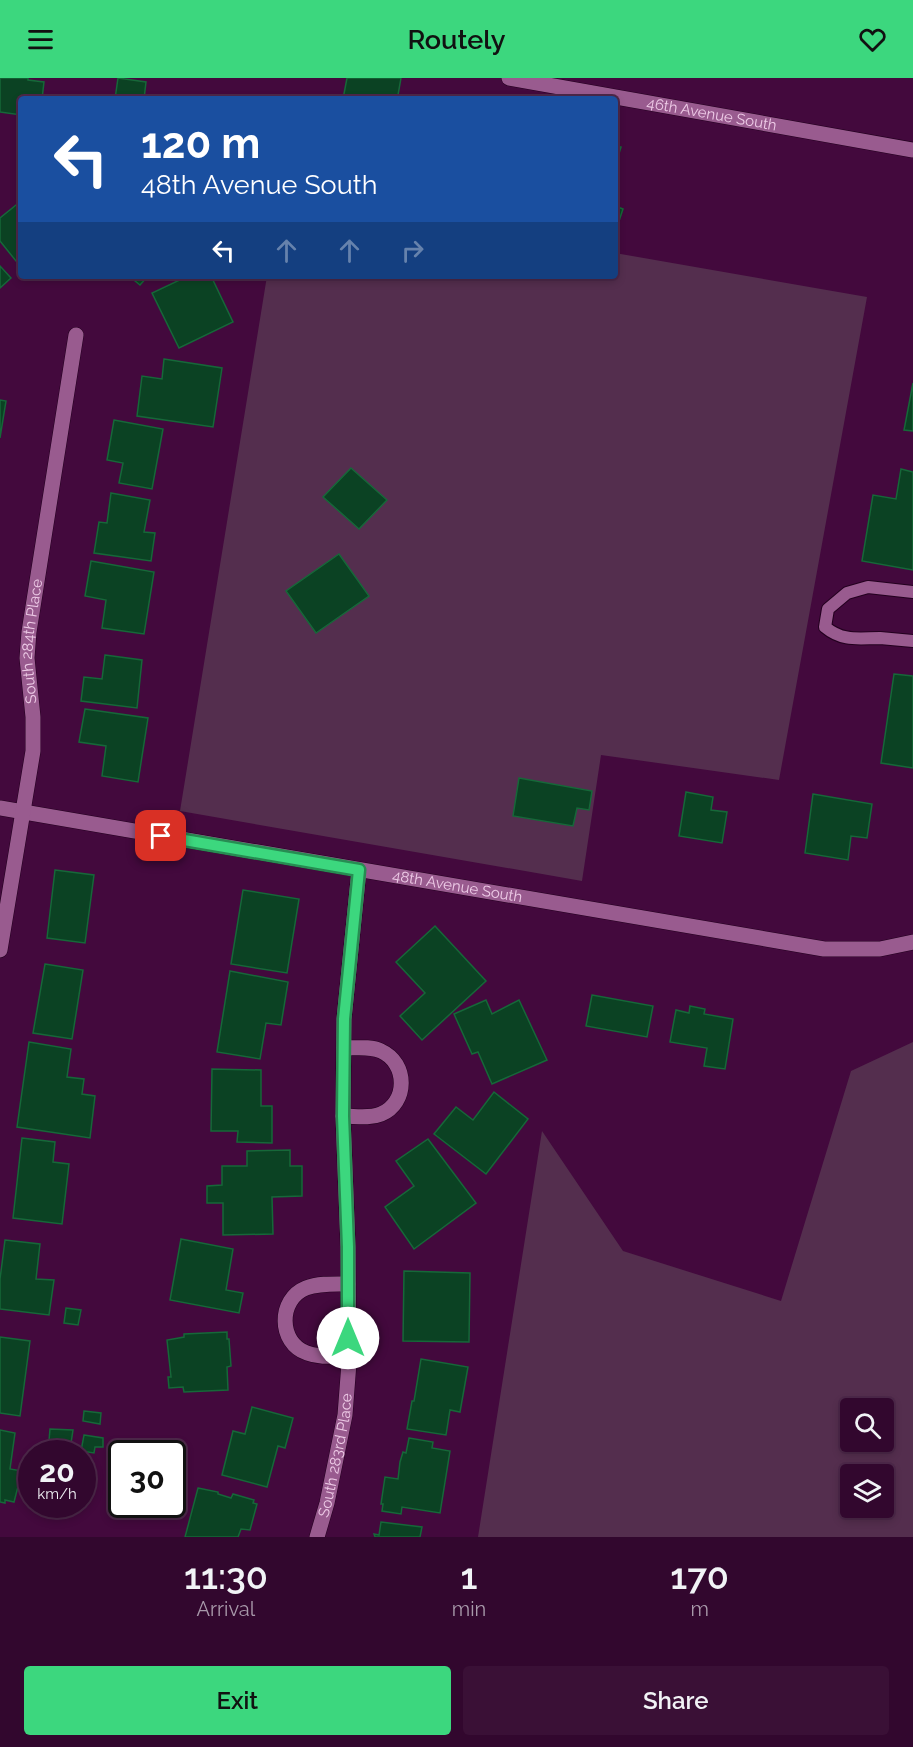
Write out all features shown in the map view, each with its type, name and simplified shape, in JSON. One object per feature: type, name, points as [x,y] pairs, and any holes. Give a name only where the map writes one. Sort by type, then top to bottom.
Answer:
[{"type":"street","name":"46th Avenue South","points":[[509,78],[610,96]]},
{"type":"street","name":"46th Avenue South","points":[[618,97],[913,150]]},
{"type":"street","name":"South 284th Place","points":[[0,950],[33,751],[33,717],[27,658],[29,632],[76,335]]},
{"type":"street","name":"48th Avenue South","points":[[0,808],[824,949],[880,949],[913,942]]},
{"type":"street","name":"South 283rd Place","points":[[316,1537],[327,1503],[345,1415],[348,1284],[343,1116],[344,1019],[359,870]]},
{"type":"street","points":[[343,1116],[368,1117],[381,1114],[392,1107],[399,1096],[402,1082],[400,1069],[392,1058],[381,1051],[344,1048]]},
{"type":"street","points":[[348,1284],[306,1288],[295,1295],[287,1307],[284,1320],[286,1334],[294,1345],[305,1353],[319,1356],[348,1356]]},
{"type":"lane","points":[[913,592],[868,587],[848,593],[828,609],[825,627],[833,634],[848,639],[879,638],[913,641]]},
{"type":"shaded area","points":[[618,254],[867,297],[779,780],[601,755],[582,881],[180,811],[267,279],[618,279]]},
{"type":"shaded area","points":[[913,1042],[913,1537],[478,1537],[542,1131],[623,1251],[781,1301],[851,1071]]},
{"type":"building","points":[[0,78],[28,78],[28,80],[44,82],[42,96],[18,96],[18,115],[0,112]]},
{"type":"building","points":[[118,78],[146,82],[144,96],[115,96]]},
{"type":"building","points":[[347,78],[401,78],[398,95],[402,96],[344,96]]},
{"type":"building","points":[[18,203],[18,264],[0,241],[0,218]]},
{"type":"building","points":[[618,207],[623,209],[618,224]]},
{"type":"building","points":[[0,266],[11,278],[0,288]]},
{"type":"building","points":[[133,279],[145,279],[140,285]]},
{"type":"building","points":[[182,279],[212,279],[233,322],[179,348],[152,293]]},
{"type":"building","points":[[164,359],[222,368],[213,427],[137,416],[142,376],[162,379]]},
{"type":"building","points":[[913,383],[913,431],[904,430]]},
{"type":"building","points":[[0,400],[6,401],[0,438]]},
{"type":"building","points":[[114,420],[163,429],[152,489],[119,483],[123,463],[107,460]]},
{"type":"building","points":[[351,468],[387,500],[359,529],[323,497]]},
{"type":"building","points":[[901,469],[913,472],[913,570],[862,561],[873,495],[896,499]]},
{"type":"building","points":[[111,493],[150,500],[144,532],[155,533],[151,561],[94,553],[99,522],[107,523]]},
{"type":"building","points":[[339,554],[369,596],[316,633],[286,591]]},
{"type":"building","points":[[91,561],[154,572],[144,634],[102,628],[106,600],[85,596]]},
{"type":"building","points":[[105,655],[142,660],[137,708],[81,701],[84,677],[102,679]]},
{"type":"building","points":[[894,674],[913,676],[913,768],[881,763]]},
{"type":"building","points":[[85,709],[148,718],[138,782],[102,776],[106,746],[79,742]]},
{"type":"building","points":[[519,778],[592,791],[589,810],[577,808],[573,826],[513,816]]},
{"type":"building","points":[[686,792],[713,797],[711,810],[727,812],[722,843],[679,836]]},
{"type":"building","points":[[813,794],[872,804],[867,838],[851,836],[848,860],[805,853]]},
{"type":"building","points":[[55,870],[94,875],[85,943],[47,938]]},
{"type":"building","points":[[243,890],[299,899],[287,973],[231,964]]},
{"type":"building","points":[[435,926],[486,981],[422,1040],[400,1016],[425,993],[396,962]]},
{"type":"building","points":[[45,964],[83,970],[72,1039],[33,1033]]},
{"type":"building","points":[[230,971],[288,982],[281,1025],[266,1023],[260,1059],[217,1052]]},
{"type":"building","points":[[592,995],[653,1006],[647,1037],[586,1026]]},
{"type":"building","points":[[486,1000],[492,1014],[519,1000],[547,1060],[492,1084],[478,1052],[472,1054],[454,1014]]},
{"type":"building","points":[[690,1006],[705,1009],[704,1014],[733,1019],[725,1069],[704,1066],[707,1048],[670,1042],[676,1010],[689,1013]]},
{"type":"building","points":[[29,1042],[71,1049],[67,1077],[84,1079],[82,1094],[95,1096],[90,1138],[17,1127]]},
{"type":"building","points":[[212,1069],[261,1070],[261,1106],[272,1106],[272,1143],[237,1142],[238,1131],[211,1131]]},
{"type":"building","points":[[494,1092],[528,1119],[486,1174],[434,1134],[456,1107],[473,1120]]},
{"type":"building","points":[[22,1138],[55,1142],[53,1162],[69,1164],[62,1224],[13,1218]]},
{"type":"building","points":[[428,1139],[476,1203],[414,1249],[385,1207],[414,1186],[396,1161]]},
{"type":"building","points":[[290,1150],[290,1166],[302,1166],[302,1196],[272,1197],[273,1234],[223,1235],[223,1203],[207,1203],[207,1186],[222,1185],[222,1166],[247,1166],[247,1151]]},
{"type":"building","points":[[181,1239],[233,1249],[226,1290],[243,1293],[239,1313],[170,1300]]},
{"type":"building","points":[[5,1240],[40,1244],[36,1279],[54,1280],[49,1315],[0,1309],[0,1279]]},
{"type":"building","points":[[404,1271],[470,1273],[469,1342],[403,1341]]},
{"type":"building","points":[[66,1308],[81,1310],[78,1325],[64,1323]]},
{"type":"building","points":[[227,1332],[231,1366],[227,1367],[228,1390],[184,1392],[183,1387],[169,1388],[168,1377],[171,1377],[167,1340],[184,1337],[184,1334]]},
{"type":"building","points":[[0,1337],[30,1341],[20,1416],[0,1413]]},
{"type":"building","points":[[421,1359],[468,1367],[460,1412],[450,1410],[446,1435],[407,1429]]},
{"type":"building","points":[[252,1407],[293,1418],[285,1448],[278,1446],[267,1487],[222,1475],[233,1431],[245,1434]]},
{"type":"building","points":[[84,1411],[101,1413],[100,1424],[83,1421]]},
{"type":"building","points":[[50,1429],[73,1430],[71,1440],[49,1440]]},
{"type":"building","points":[[0,1430],[15,1433],[10,1469],[18,1470],[18,1486],[14,1502],[5,1500],[5,1503],[0,1502]]},
{"type":"building","points":[[84,1435],[103,1438],[103,1447],[96,1447],[96,1440],[83,1440]]},
{"type":"building","points":[[409,1438],[433,1442],[432,1448],[450,1451],[440,1513],[402,1507],[401,1514],[382,1511],[385,1477],[398,1479],[400,1462],[403,1452],[406,1453]]},
{"type":"building","points":[[198,1488],[218,1492],[218,1494],[231,1498],[233,1494],[254,1500],[253,1503],[257,1504],[250,1530],[241,1529],[238,1537],[185,1537]]},
{"type":"building","points":[[381,1522],[422,1527],[420,1537],[375,1537],[374,1534],[379,1535]]},
{"type":"route","points":[[161,836],[359,870],[344,1019],[343,1116],[348,1247],[348,1338]]}]
